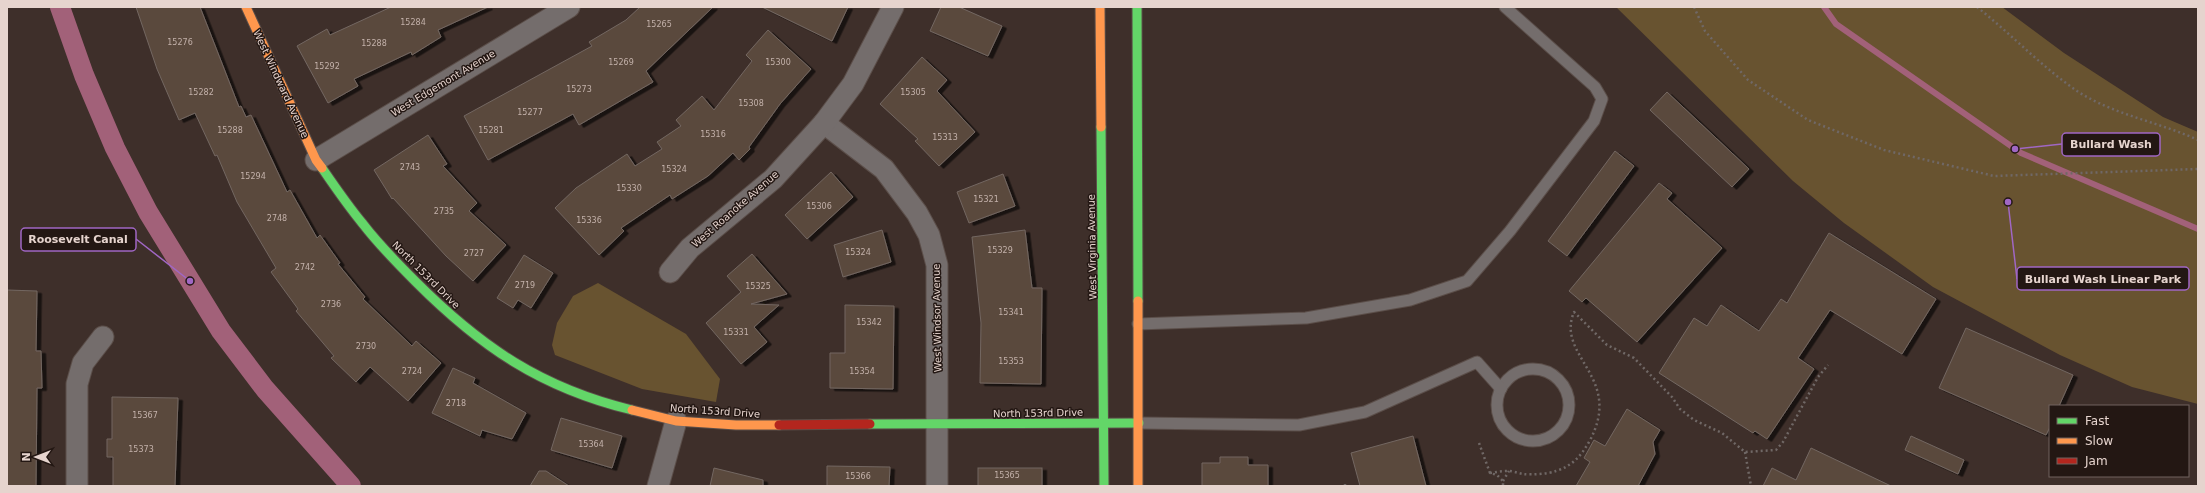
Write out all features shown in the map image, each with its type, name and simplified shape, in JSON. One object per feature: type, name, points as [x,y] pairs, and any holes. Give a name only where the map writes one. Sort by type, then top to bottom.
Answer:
[{"type":"street","name":"West Windward Avenue","points":[[246,7],[316,160]]},
{"type":"street","name":"West Edgemont Avenue","points":[[316,160],[569,7]]},
{"type":"street","name":"West Roanoke Avenue","points":[[670,272],[690,248],[773,179],[824,124],[853,84],[893,7]]},
{"type":"street","name":"West Virginia Avenue","points":[[1100,7],[1104,486]]},
{"type":"street","points":[[1137,7],[1138,486]]},
{"type":"street","name":"West Windsor Avenue","points":[[824,124],[884,169],[917,213],[929,235],[937,265],[937,486]]},
{"type":"street","name":"North 153rd Drive","points":[[316,160],[363,225],[400,266],[449,315],[500,355],[549,382],[602,403],[676,421],[736,425],[1139,423]]},
{"type":"street","points":[[76,486],[77,384],[83,364],[103,337]]},
{"type":"street","points":[[658,486],[676,421]]},
{"type":"lane","points":[[1138,324],[1306,318],[1410,300],[1467,281],[1510,231],[1594,121],[1602,99],[1595,87],[1505,7]]},
{"type":"lane","points":[[1139,423],[1299,425],[1365,412],[1477,362],[1501,389]]},
{"type":"lane","points":[[1530,369],[1542,370],[1553,374],[1562,383],[1567,393],[1569,405],[1567,416],[1562,426],[1554,434],[1544,439],[1533,441],[1521,439],[1511,433],[1503,424],[1498,413],[1498,400],[1501,389],[1508,379],[1518,372],[1530,369]]},
{"type":"path","points":[[1694,7],[1705,31],[1748,80],[1808,120],[1884,150],[1994,176],[2198,168]]},
{"type":"path","points":[[1978,7],[2078,91],[2114,109],[2156,123],[2198,140]]},
{"type":"path","points":[[1490,473],[1509,471],[1524,474],[1556,472],[1579,458],[1597,426],[1600,410],[1599,390],[1578,352],[1572,336],[1571,319],[1574,312],[1607,345],[1634,358],[1672,397],[1680,409],[1694,420],[1722,433],[1745,452],[1765,453],[1776,450],[1783,442],[1818,377],[1828,365]]},
{"type":"path","points":[[1478,443],[1490,473]]},
{"type":"path","points":[[1745,452],[1751,486]]},
{"type":"path","points":[[1503,486],[1503,482],[1509,471]]},
{"type":"path","points":[[1490,473],[1497,475],[1503,482]]},
{"type":"shaded area","points":[[1616,7],[2002,7],[2064,53],[2163,117],[2198,132],[2198,404],[2132,387],[2060,355],[1933,287],[1844,223],[1793,181]]},
{"type":"shaded area","points":[[598,283],[686,334],[720,379],[716,402],[642,389],[555,355],[552,345],[557,323],[573,296]]},
{"type":"building","points":[[136,7],[200,7],[239,107],[241,106],[246,117],[251,115],[287,192],[290,190],[317,238],[320,235],[340,263],[338,264],[365,297],[363,299],[412,346],[416,341],[441,363],[408,401],[370,367],[356,382],[331,358],[334,356],[296,311],[298,309],[271,272],[276,268],[237,202],[217,155],[215,156],[195,113],[179,120],[157,69]]},
{"type":"building","points":[[391,7],[488,7],[438,30],[441,37],[412,55],[411,52],[354,79],[358,86],[328,103],[297,46],[327,29],[330,35]]},
{"type":"building","points":[[640,7],[713,7],[646,71],[653,82],[579,125],[573,114],[488,160],[464,116],[592,46],[589,42],[626,20]]},
{"type":"building","points":[[762,7],[848,7],[832,41]]},
{"type":"building","points":[[941,7],[959,7],[1002,26],[988,56],[930,31]]},
{"type":"building","points":[[768,30],[811,69],[780,104],[749,147],[750,149],[739,160],[733,153],[708,176],[672,199],[670,195],[621,228],[624,231],[599,255],[555,208],[576,188],[627,154],[635,166],[662,149],[657,142],[681,126],[676,120],[702,96],[714,110],[752,61],[746,55]]},
{"type":"building","points":[[922,57],[947,80],[937,91],[975,132],[939,166],[915,141],[918,139],[880,104]]},
{"type":"building","points":[[1667,92],[1749,169],[1732,187],[1650,110]]},
{"type":"building","points":[[428,135],[447,164],[443,166],[477,203],[469,211],[506,245],[473,281],[446,256],[393,198],[392,199],[374,170]]},
{"type":"building","points":[[1615,151],[1634,166],[1567,256],[1548,241]]},
{"type":"building","points":[[831,172],[853,197],[807,239],[785,215]]},
{"type":"building","points":[[1003,174],[1015,206],[969,223],[957,192]]},
{"type":"building","points":[[1659,183],[1672,193],[1667,199],[1722,248],[1637,342],[1586,298],[1582,302],[1569,291]]},
{"type":"building","points":[[882,230],[891,262],[843,277],[834,245]]},
{"type":"building","points":[[1025,230],[1032,288],[1042,288],[1041,384],[980,383],[981,323],[972,237]]},
{"type":"building","points":[[1829,233],[1936,299],[1902,354],[1830,310],[1798,358],[1814,369],[1767,439],[1755,431],[1753,433],[1659,373],[1694,318],[1707,326],[1721,305],[1759,331],[1781,299],[1787,303]]},
{"type":"building","points":[[752,254],[787,294],[751,304],[779,305],[754,327],[767,342],[741,364],[706,323],[741,292],[727,276]]},
{"type":"building","points":[[524,255],[553,273],[531,308],[518,300],[513,308],[497,298]]},
{"type":"building","points":[[7,290],[37,291],[36,351],[41,351],[42,388],[37,388],[36,486],[7,486]]},
{"type":"building","points":[[845,305],[894,306],[893,389],[830,388],[830,353],[845,353]]},
{"type":"building","points":[[1966,328],[2073,375],[2059,405],[2049,405],[2049,429],[2046,435],[1939,388]]},
{"type":"building","points":[[453,368],[475,378],[473,383],[526,413],[512,439],[482,430],[480,436],[432,413]]},
{"type":"building","points":[[112,397],[178,398],[175,486],[113,486],[113,457],[107,457],[107,439],[112,439]]},
{"type":"building","points":[[1627,409],[1660,430],[1653,442],[1655,454],[1638,486],[1576,486],[1590,462],[1584,458],[1594,440],[1605,446]]},
{"type":"building","points":[[561,418],[622,436],[612,468],[551,450]]},
{"type":"building","points":[[1413,436],[1426,486],[1360,486],[1351,453]]},
{"type":"building","points":[[1911,436],[1964,460],[1958,474],[1905,450]]},
{"type":"building","points":[[1811,448],[1891,486],[1763,486],[1772,468],[1796,480]]},
{"type":"building","points":[[1220,457],[1248,457],[1248,465],[1268,465],[1268,486],[1202,486],[1202,463],[1220,463]]},
{"type":"building","points":[[827,466],[890,467],[889,486],[827,486]]},
{"type":"building","points":[[714,468],[763,480],[763,486],[710,486]]},
{"type":"building","points":[[978,468],[1042,468],[1042,486],[978,486]]},
{"type":"building","points":[[539,471],[546,471],[569,486],[530,486]]},
{"type":"waterway","points":[[60,7],[84,75],[115,148],[148,212],[221,331],[265,389],[351,486]]},
{"type":"waterway","points":[[1824,7],[1836,24],[2021,153],[2198,229]]},
{"type":"traffic: fast","points":[[1137,7],[1138,301]]},
{"type":"traffic: fast","points":[[1101,127],[1104,486]]},
{"type":"traffic: fast","points":[[322,168],[352,210],[382,247],[416,282],[464,326],[514,362],[541,377],[569,390],[599,401],[632,410]]},
{"type":"traffic: fast","points":[[870,424],[1139,423]]},
{"type":"traffic: slow","points":[[246,7],[316,160],[322,168]]},
{"type":"traffic: slow","points":[[1100,7],[1101,127]]},
{"type":"traffic: slow","points":[[1138,301],[1138,486]]},
{"type":"traffic: slow","points":[[632,410],[676,421],[736,425],[779,425]]},
{"type":"traffic: jam","points":[[779,425],[870,424]]},
{"type":"place","name":"Bullard Wash","points":[[2015,149]]},
{"type":"place","name":"Bullard Wash Linear Park","points":[[2008,202]]},
{"type":"place","name":"Roosevelt Canal","points":[[190,281]]}]
